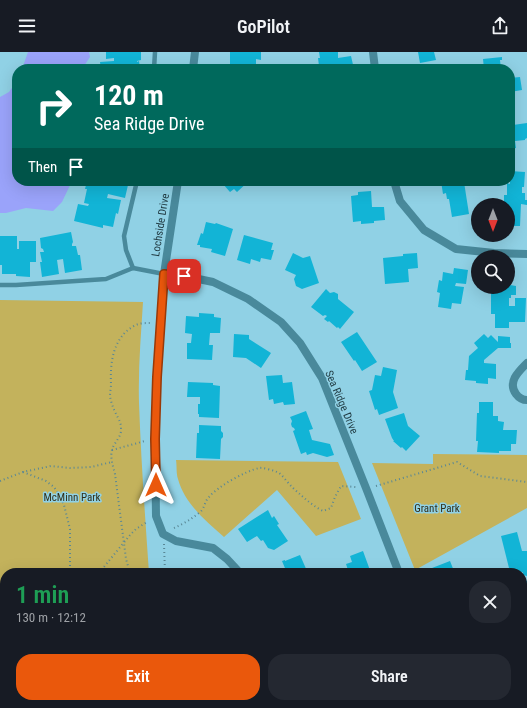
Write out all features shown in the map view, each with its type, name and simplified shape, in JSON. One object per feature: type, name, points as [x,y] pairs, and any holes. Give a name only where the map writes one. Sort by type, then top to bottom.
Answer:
[{"type":"street","points":[[194,64],[195,52]]},
{"type":"street","points":[[372,52],[374,64]]},
{"type":"street","name":"Lochside Drive","points":[[163,534],[156,516],[155,439],[157,377],[164,274],[177,186]]},
{"type":"street","points":[[396,186],[400,201],[424,230],[456,249],[494,253],[527,254]]},
{"type":"street","name":"Sea Ridge Drive","points":[[164,274],[184,276],[213,282],[248,299],[281,322],[300,343],[322,378],[397,568]]},
{"type":"street","points":[[527,363],[514,378],[513,385],[514,391],[518,396],[523,400],[527,400]]},
{"type":"street","points":[[163,534],[176,541],[212,548],[227,559],[235,568]]},
{"type":"lane","points":[[154,64],[155,52]]},
{"type":"lane","points":[[133,268],[126,250],[124,236],[136,186]]},
{"type":"lane","points":[[0,285],[106,279],[133,268],[164,274]]},
{"type":"path","points":[[129,568],[112,462],[112,450],[122,430],[110,395],[111,363],[116,344],[126,332],[141,324],[160,322]]},
{"type":"path","points":[[112,450],[137,442],[155,439]]},
{"type":"path","points":[[0,481],[23,472],[51,466],[70,468],[91,467],[112,462]]},
{"type":"path","points":[[165,568],[163,534],[190,520],[202,511],[208,498],[225,484],[261,467],[279,473],[304,498],[323,511],[331,508],[341,486],[366,488],[378,486],[457,462],[480,476],[527,482]]},
{"type":"path","points":[[23,472],[46,482],[54,487],[60,495],[70,529],[70,568]]},
{"type":"path","points":[[104,568],[136,529],[156,516]]},
{"type":"green space","name":"McMinn Park","points":[[0,300],[143,302],[139,365],[139,403],[149,568],[0,568]]},
{"type":"green space","name":"Grant Park","points":[[433,454],[527,455],[527,508],[419,568],[414,568],[372,463],[433,464]]},
{"type":"green space","points":[[176,460],[338,462],[361,519],[316,536],[277,490],[224,537],[196,511],[185,496],[177,477]]},
{"type":"water","points":[[28,52],[89,52],[90,57],[85,64],[24,64]]},
{"type":"water","points":[[12,88],[12,186],[70,186],[62,202],[53,211],[26,208],[0,213],[0,97],[9,92]]},
{"type":"building","points":[[106,52],[141,52],[141,60],[137,61],[139,61],[139,64],[100,64],[100,62],[114,61],[114,58],[106,59]]},
{"type":"building","points":[[230,52],[261,52],[261,60],[256,59],[256,64],[230,64]]},
{"type":"building","points":[[319,52],[338,52],[338,58],[351,56],[353,64],[319,64],[318,58],[320,58]]},
{"type":"building","points":[[418,52],[434,52],[436,60],[420,63]]},
{"type":"building","points":[[502,57],[502,60],[500,60],[500,64],[484,64],[483,59]]},
{"type":"building","points":[[520,77],[522,90],[515,91],[515,78]]},
{"type":"building","points":[[527,123],[527,138],[525,140],[515,141],[515,125]]},
{"type":"building","points":[[515,171],[525,172],[522,193],[525,193],[527,205],[521,204],[520,226],[515,226],[515,198],[504,198],[504,195],[507,195],[507,186],[515,186]]},
{"type":"building","points":[[86,186],[128,186],[125,198],[108,194],[107,198],[121,200],[113,227],[103,225],[103,228],[74,221],[78,204],[88,206],[89,204],[84,203],[87,189],[85,189]]},
{"type":"building","points":[[225,186],[244,186],[237,192],[234,189],[230,192]]},
{"type":"building","points":[[442,186],[465,186],[469,214],[452,217],[449,199],[447,199],[446,193],[443,194]]},
{"type":"building","points":[[371,191],[372,207],[384,207],[385,220],[361,224],[361,221],[353,222],[351,196],[358,195],[358,192]]},
{"type":"building","points":[[206,222],[216,223],[233,229],[225,256],[211,252],[212,249],[197,245],[201,233],[203,234]]},
{"type":"building","points":[[71,232],[73,242],[72,246],[76,246],[78,255],[80,255],[82,270],[65,273],[63,259],[57,260],[59,274],[42,277],[40,252],[44,252],[41,248],[40,238]]},
{"type":"building","points":[[244,235],[273,243],[271,250],[274,250],[271,260],[261,258],[260,262],[251,259],[250,264],[237,260]]},
{"type":"building","points":[[0,236],[17,236],[17,249],[19,249],[19,241],[36,241],[36,262],[30,262],[30,277],[16,276],[16,274],[2,274],[2,265],[0,265]]},
{"type":"building","points":[[293,253],[303,258],[310,256],[319,283],[302,289],[296,286],[294,279],[296,275],[285,270]]},
{"type":"building","points":[[417,253],[418,268],[408,269],[409,282],[385,284],[383,258]]},
{"type":"building","points":[[454,268],[468,270],[466,284],[456,283],[455,286],[464,287],[461,304],[452,303],[451,309],[438,307],[440,293],[437,292],[439,280],[442,281],[443,272],[453,274]]},
{"type":"building","points":[[515,286],[516,295],[511,295],[511,298],[509,298],[509,306],[515,306],[515,298],[526,298],[525,322],[509,322],[509,328],[495,328],[495,314],[491,314],[491,294],[515,294]]},
{"type":"building","points":[[326,289],[330,293],[334,292],[338,294],[338,299],[354,312],[340,329],[324,319],[327,316],[323,316],[311,307]]},
{"type":"building","points":[[199,313],[214,314],[214,317],[221,318],[220,333],[210,333],[209,345],[213,345],[212,360],[187,359],[187,343],[191,343],[192,334],[185,333],[186,316],[199,317]]},
{"type":"building","points":[[357,332],[377,362],[362,371],[341,342]]},
{"type":"building","points":[[234,334],[249,335],[249,339],[271,353],[261,368],[246,358],[233,357]]},
{"type":"building","points":[[484,334],[488,338],[491,335],[498,342],[498,336],[510,337],[511,343],[511,348],[498,348],[484,360],[484,363],[496,364],[496,379],[488,378],[488,384],[465,380],[466,370],[468,370],[469,356],[478,348],[474,343]]},
{"type":"building","points":[[383,367],[397,370],[393,392],[398,408],[379,415],[377,409],[375,410],[369,391],[372,390],[375,375],[381,376]]},
{"type":"building","points":[[282,375],[283,383],[292,382],[295,404],[284,405],[283,402],[274,404],[273,399],[269,400],[266,376]]},
{"type":"building","points":[[188,382],[213,383],[213,385],[220,386],[219,418],[199,417],[198,404],[200,404],[200,397],[187,397]]},
{"type":"building","points":[[479,402],[493,402],[493,416],[498,416],[498,421],[504,422],[503,430],[517,430],[516,444],[511,444],[511,451],[499,451],[499,453],[477,452],[477,413],[479,413]]},
{"type":"building","points":[[306,411],[313,429],[309,430],[312,440],[330,444],[334,455],[327,457],[313,453],[307,455],[306,452],[301,454],[290,417]]},
{"type":"building","points":[[404,413],[408,426],[420,436],[406,451],[393,441],[385,419]]},
{"type":"building","points":[[199,425],[221,426],[223,437],[221,439],[220,459],[196,458],[197,433],[199,433]]},
{"type":"building","points":[[268,510],[272,518],[274,516],[279,524],[277,525],[288,541],[274,550],[268,548],[263,540],[261,541],[257,536],[247,542],[238,529]]},
{"type":"building","points":[[517,532],[522,551],[527,551],[527,568],[509,568],[501,536]]},
{"type":"building","points":[[363,551],[369,568],[347,568],[346,564],[352,562],[350,556]]},
{"type":"building","points":[[300,555],[306,568],[285,568],[282,561]]},
{"type":"building","points":[[450,561],[453,568],[432,568]]},
{"type":"route","points":[[156,485],[155,439],[157,377],[164,274],[184,276]]}]
